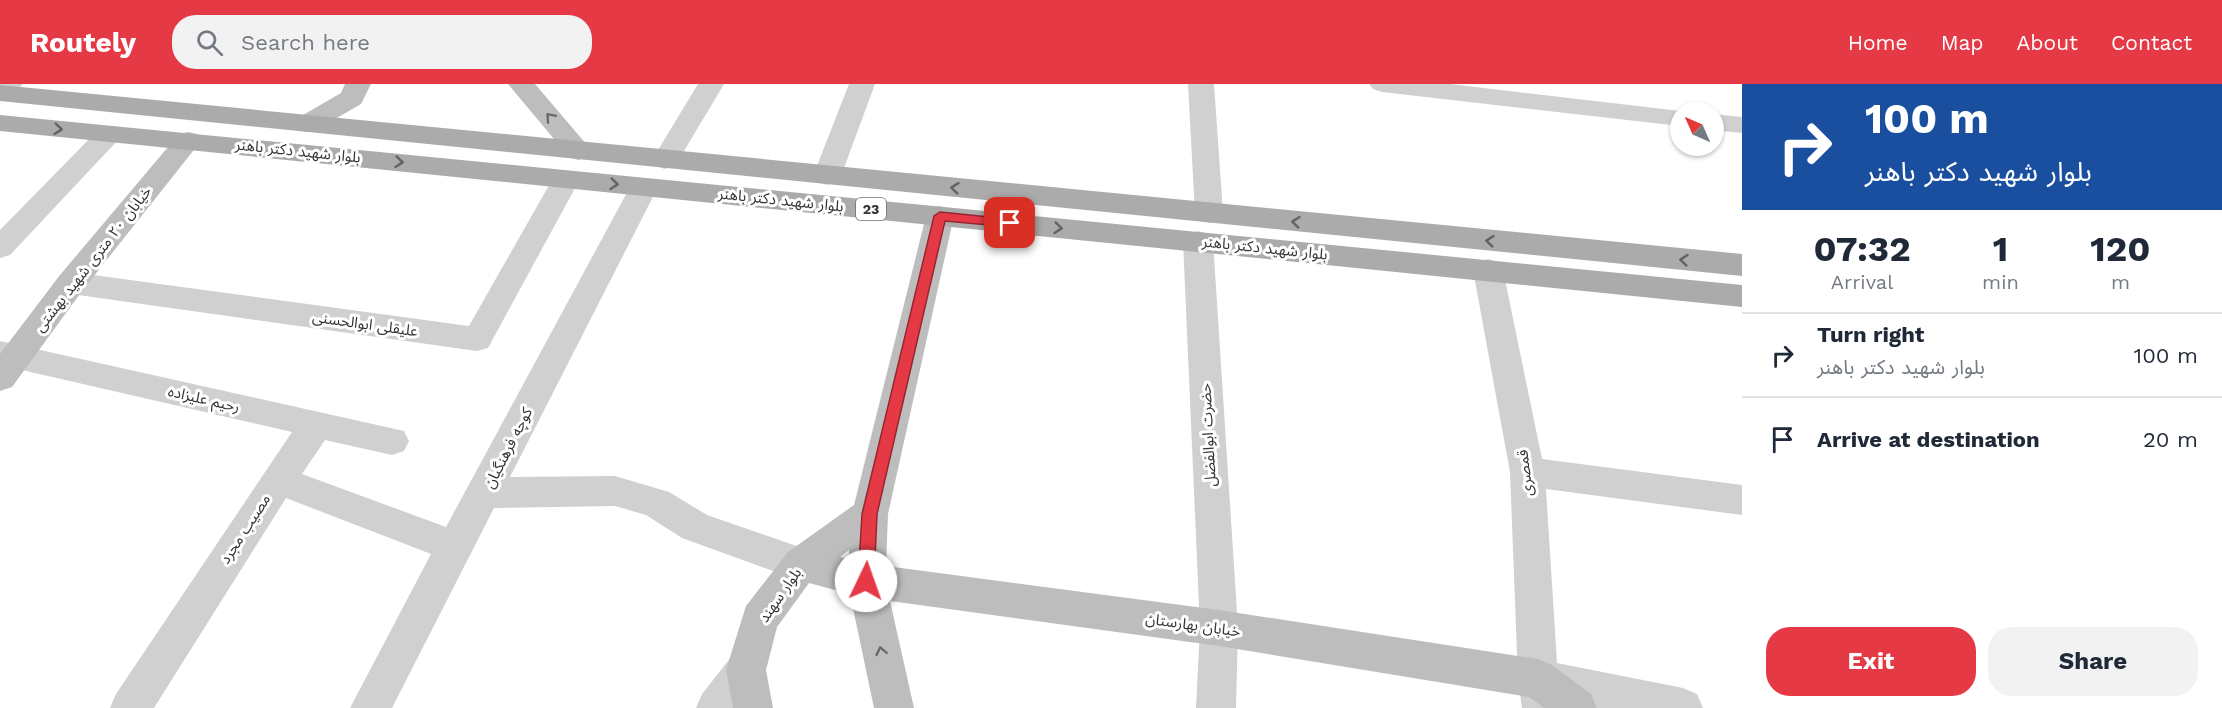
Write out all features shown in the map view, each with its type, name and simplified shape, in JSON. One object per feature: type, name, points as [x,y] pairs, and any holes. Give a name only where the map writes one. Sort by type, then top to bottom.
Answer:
[{"type":"main road","name":"بلوار شهید دکتر باهنر","points":[[0,93],[827,176],[1203,227],[1488,270],[1742,296]]},
{"type":"main road","points":[[188,140],[208,114]]},
{"type":"main road","name":"بلوار شهید دکتر باهنر","points":[[0,123],[940,216],[1203,227],[1742,266]]},
{"type":"main road","points":[[566,179],[578,151]]},
{"type":"street","points":[[0,93],[10,84]]},
{"type":"street","points":[[307,124],[352,98],[358,84]]},
{"type":"street","points":[[665,159],[711,84]]},
{"type":"street","points":[[827,176],[862,84]]},
{"type":"street","name":"حضرت ابوالفضل","points":[[1201,84],[1203,227],[1219,628],[1215,708]]},
{"type":"street","points":[[1382,84],[1670,117]]},
{"type":"street","points":[[524,85],[578,151]]},
{"type":"street","points":[[1724,123],[1742,125]]},
{"type":"street","points":[[0,248],[109,134]]},
{"type":"street","name":"خیابان ۲۰ متری شهید بهشتی","points":[[6,362],[188,140]]},
{"type":"street","name":"علیقلی ابوالحسنی","points":[[71,283],[477,339],[566,179]]},
{"type":"street","name":"کوچه فرهنگیان","points":[[370,708],[485,494],[644,187]]},
{"type":"street","points":[[894,708],[866,581],[870,514],[940,216]]},
{"type":"street","name":"قمصری","points":[[1488,270],[1527,472],[1540,693]]},
{"type":"street","name":"رحیم علیزاده","points":[[6,362],[392,441]]},
{"type":"street","points":[[278,480],[316,425]]},
{"type":"street","points":[[1527,472],[1742,500]]},
{"type":"street","name":"مصیب مجرد","points":[[130,708],[278,480],[455,547]]},
{"type":"street","points":[[485,494],[615,491],[656,503],[695,527],[801,564]]},
{"type":"street","name":"بلوار سهند","points":[[753,708],[746,669],[760,619],[801,564],[870,514]]},
{"type":"street","name":"خیابان بهارستان","points":[[801,564],[866,581],[1219,628],[1540,693],[1577,708]]},
{"type":"street","points":[[716,708],[746,669]]},
{"type":"street","points":[[1540,693],[1683,708]]},
{"type":"route","points":[[866,581],[870,514],[940,216],[1010,223]]}]
